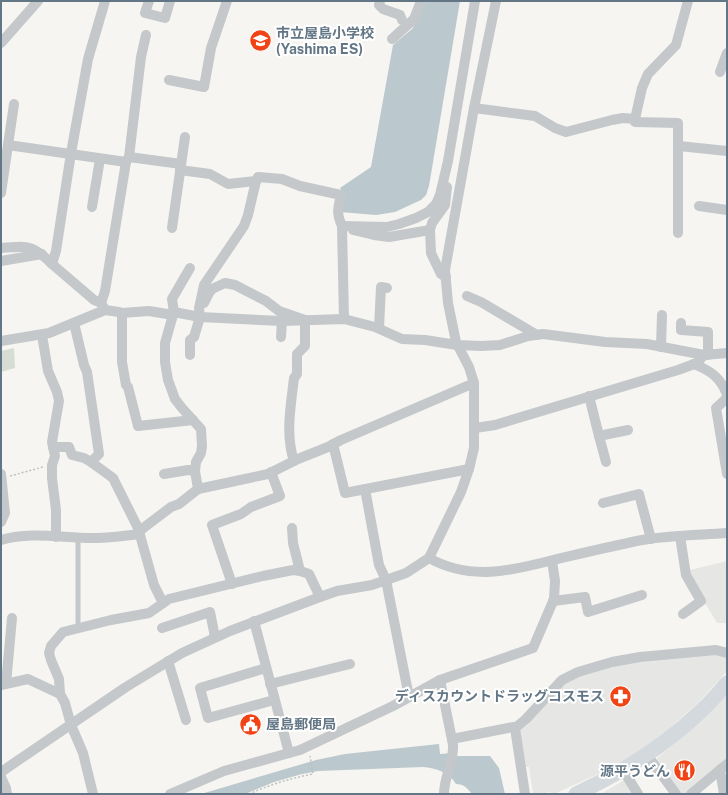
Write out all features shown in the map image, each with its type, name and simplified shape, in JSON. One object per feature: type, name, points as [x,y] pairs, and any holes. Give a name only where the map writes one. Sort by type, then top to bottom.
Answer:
[{"type":"main road","points":[[576,794],[623,770],[647,755],[703,709],[727,683]]},
{"type":"street","points":[[1,43],[38,1]]},
{"type":"street","points":[[52,264],[56,251],[71,153],[88,59],[105,1]]},
{"type":"street","points":[[149,1],[145,13],[165,18],[170,1]]},
{"type":"street","points":[[169,80],[204,87],[211,48],[226,1]]},
{"type":"street","points":[[380,1],[379,5],[383,9],[400,15],[402,20]]},
{"type":"street","points":[[392,39],[414,18],[421,1]]},
{"type":"street","points":[[342,226],[387,227],[400,224],[428,212],[436,204],[440,196],[448,161],[475,1]]},
{"type":"street","points":[[1,772],[126,687],[182,653],[215,637],[254,621],[320,597],[337,591],[372,585],[406,573],[429,558],[439,535],[451,514],[469,469],[474,448],[474,383],[470,367],[457,345],[448,303],[446,270],[450,239],[474,108],[496,1]]},
{"type":"street","points":[[634,119],[642,88],[648,74],[676,45],[688,1]]},
{"type":"street","points":[[103,306],[127,159],[141,57],[146,35]]},
{"type":"street","points":[[720,72],[727,53]]},
{"type":"street","points":[[1,193],[14,104]]},
{"type":"street","points":[[474,108],[535,116],[555,128],[566,132],[623,118],[634,119],[635,122],[678,123],[678,233]]},
{"type":"street","points":[[172,228],[185,137]]},
{"type":"street","points":[[8,145],[71,153],[100,159],[127,159],[181,167],[210,174],[228,184],[256,181]]},
{"type":"street","points":[[679,146],[727,151]]},
{"type":"street","points":[[92,207],[100,159]]},
{"type":"street","points":[[446,277],[441,274],[431,253],[430,230],[432,223],[444,206],[449,166],[448,161]]},
{"type":"street","points":[[200,316],[199,308],[204,285],[244,226],[258,177],[282,179],[300,186],[341,195],[337,212],[342,226],[344,319]]},
{"type":"street","points":[[699,206],[727,210]]},
{"type":"street","points":[[342,226],[348,229],[374,235],[389,236],[430,230]]},
{"type":"street","points":[[1,248],[23,246],[33,248],[42,254],[94,300],[103,306],[122,313],[149,311],[282,321],[344,319],[379,328],[402,340],[425,340],[457,345],[500,345],[543,334],[569,336],[605,342],[647,344],[706,355],[727,353]]},
{"type":"street","points":[[1,261],[42,254]]},
{"type":"street","points":[[190,268],[172,299],[173,313],[165,343],[165,362],[168,380],[176,399],[201,429],[201,453],[196,462],[195,470],[198,489]]},
{"type":"street","points":[[190,355],[190,340],[194,337],[209,293],[212,289],[224,283],[235,285],[259,297],[279,311],[305,320]]},
{"type":"street","points":[[379,328],[381,287],[387,288]]},
{"type":"street","points":[[467,296],[482,302],[537,335]]},
{"type":"street","points":[[1,341],[42,335],[74,323],[103,306]]},
{"type":"street","points":[[122,313],[122,362],[126,385],[128,387],[138,426],[193,420]]},
{"type":"street","points":[[661,347],[662,315]]},
{"type":"street","points":[[294,461],[291,452],[289,416],[294,378],[297,374],[297,354],[304,346],[305,320]]},
{"type":"street","points":[[281,337],[282,321]]},
{"type":"street","points":[[74,323],[87,372],[99,454],[91,462]]},
{"type":"street","points":[[475,428],[495,426],[694,364],[706,355],[708,332],[681,330],[681,323]]},
{"type":"street","points":[[42,335],[48,371],[57,392],[59,401],[52,442],[55,456],[52,465],[52,478],[56,510],[56,536]]},
{"type":"street","points":[[694,364],[715,375],[726,390],[726,399],[716,408],[727,474]]},
{"type":"street","points":[[1,540],[25,535],[94,538],[119,537],[139,534],[142,529],[171,506],[179,504],[198,489],[238,481],[271,472],[474,383]]},
{"type":"street","points":[[589,396],[606,462]]},
{"type":"street","points":[[599,436],[628,430]]},
{"type":"street","points":[[333,444],[345,493],[469,469]]},
{"type":"street","points":[[53,447],[70,448],[72,455],[84,458],[113,478],[138,528],[154,585],[163,603]]},
{"type":"street","points":[[164,474],[195,470]]},
{"type":"street","points":[[232,584],[212,525],[241,514],[251,507],[280,496],[271,472]]},
{"type":"street","points":[[1,522],[5,513],[2,476]]},
{"type":"street","points":[[365,489],[379,564],[386,580],[409,697]]},
{"type":"street","points":[[604,503],[639,494],[651,539]]},
{"type":"street","points":[[292,528],[293,543],[300,571]]},
{"type":"street","points":[[429,558],[456,568],[480,572],[496,572],[518,569],[651,539],[727,533]]},
{"type":"street","points":[[680,536],[686,575],[701,601],[683,614]]},
{"type":"street","points":[[170,794],[224,771],[300,750],[409,697],[440,680],[533,648],[553,601],[555,581],[552,561]]},
{"type":"street","points":[[93,794],[83,754],[71,725],[65,703],[60,694],[60,679],[50,660],[49,653],[51,646],[63,632],[111,620],[149,613],[169,599],[293,570],[309,574],[320,597]]},
{"type":"street","points":[[553,601],[585,597],[588,612],[642,596]]},
{"type":"street","points":[[162,628],[210,612],[215,637]]},
{"type":"street","points":[[12,618],[3,685],[28,680],[60,694]]},
{"type":"street","points":[[254,621],[289,753]]},
{"type":"street","points":[[452,739],[512,727],[515,728],[531,714],[562,680],[578,672],[612,662],[640,657],[716,650],[727,652]]},
{"type":"street","points":[[168,661],[186,720]]},
{"type":"street","points":[[270,684],[350,664]]},
{"type":"street","points":[[266,668],[200,688],[208,718],[274,700]]},
{"type":"street","points":[[440,680],[452,739],[453,753],[444,784],[444,794]]},
{"type":"street","points":[[515,728],[526,794]]},
{"type":"street","points":[[647,755],[676,794]]},
{"type":"street","points":[[691,794],[724,767]]},
{"type":"street","points":[[724,767],[724,794]]},
{"type":"street","points":[[623,770],[638,794]]},
{"type":"street","points":[[1,777],[7,794]]},
{"type":"lane","points":[[78,538],[78,628]]},
{"type":"path","points":[[2,476],[52,465]]},
{"type":"path","points":[[249,794],[262,788],[313,774],[310,759]]},
{"type":"shaded area","points":[[426,1],[460,1],[429,186],[426,195],[421,200],[395,212],[376,215],[340,212],[344,195],[340,188],[371,167],[393,45],[412,29]]},
{"type":"shaded area","points":[[14,348],[15,368],[1,372],[1,351]]},
{"type":"shaded area","points":[[727,561],[727,623],[717,623],[686,571]]},
{"type":"shaded area","points":[[714,653],[727,657],[727,671],[699,702],[665,732],[642,749],[598,774],[554,794],[549,792],[543,794],[533,794],[529,767],[524,767],[518,728],[562,682],[612,665]]},
{"type":"shaded area","points":[[727,694],[727,760],[689,794],[682,794],[657,764],[657,758],[706,716]]},
{"type":"shaded area","points":[[439,744],[440,754],[451,753],[457,756],[490,756],[499,768],[505,794],[472,794],[467,788],[456,784],[450,776],[433,768],[423,767],[318,771],[274,782],[245,794],[201,794],[316,760],[345,754]]},
{"type":"shaded area","points":[[626,779],[635,794],[601,794]]},
{"type":"place","name":"市立屋島小学校 (Yashima ES)","points":[[260,41]]},
{"type":"place","name":"ディスカウントドラッグコスモス","points":[[620,696]]},
{"type":"place","name":"屋島郵便局","points":[[251,724]]},
{"type":"place","name":"源平うどん","points":[[685,771]]}]
